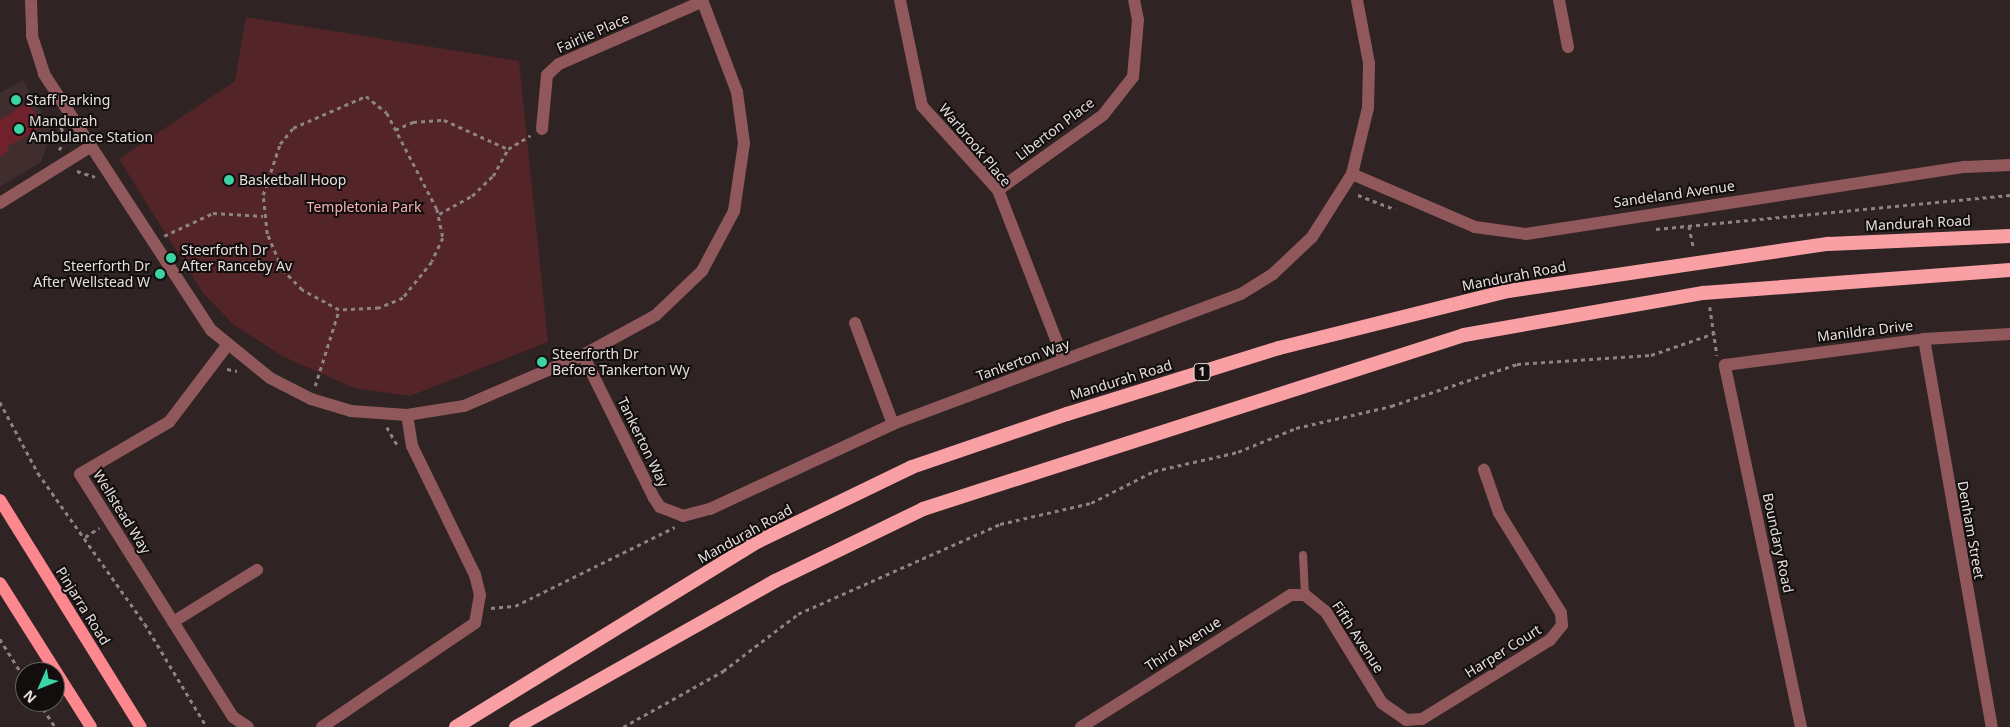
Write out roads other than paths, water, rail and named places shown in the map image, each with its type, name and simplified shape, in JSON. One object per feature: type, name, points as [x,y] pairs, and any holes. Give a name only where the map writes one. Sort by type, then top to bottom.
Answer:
[{"type":"highway","name":"Mandurah Road","points":[[456,727],[757,542],[912,467],[1279,348],[1508,291],[1828,244],[2010,236]]},
{"type":"highway","points":[[516,727],[775,581],[923,509],[1464,335],[1703,293],[2010,270]]},
{"type":"main road","name":"Pinjarra Road","points":[[0,500],[141,727]]},
{"type":"main road","points":[[0,583],[92,727]]},
{"type":"street","points":[[31,0],[32,36],[44,74],[191,305],[226,347],[270,378],[311,399],[351,411],[407,415],[464,406],[583,354],[656,315],[688,288],[716,250],[734,211],[741,190],[742,126],[736,92],[703,1]]},
{"type":"street","name":"Warbrook Place","points":[[900,0],[922,106],[998,190],[1064,360]]},
{"type":"street","name":"Liberton Place","points":[[998,190],[1103,115],[1132,77],[1138,20],[1134,0]]},
{"type":"street","name":"Tankerton Way","points":[[583,354],[654,498],[660,507],[683,516],[710,509],[894,424],[1241,294],[1273,274],[1312,237],[1352,174],[1368,108],[1369,63],[1357,0]]},
{"type":"street","points":[[1559,0],[1568,47]]},
{"type":"street","name":"Fairlie Place","points":[[542,129],[548,75],[559,64],[703,1]]},
{"type":"street","points":[[0,203],[90,147]]},
{"type":"street","name":"Sandeland Avenue","points":[[1352,174],[1475,227],[1526,234],[1966,167],[2010,165]]},
{"type":"street","points":[[855,323],[894,424]]},
{"type":"street","name":"Manildra Drive","points":[[1725,365],[1924,339],[2010,334]]},
{"type":"street","name":"Denham Street","points":[[1924,339],[1992,727]]},
{"type":"street","name":"Wellstead Way","points":[[226,347],[168,422],[80,474],[233,717],[248,727]]},
{"type":"street","name":"Boundary Road","points":[[1725,365],[1801,727]]},
{"type":"street","points":[[322,727],[475,623],[480,595],[475,575],[412,446],[407,415]]},
{"type":"street","name":"Harper Court","points":[[1406,724],[1427,716],[1550,640],[1562,624],[1561,612],[1499,513],[1484,470]]},
{"type":"street","points":[[173,622],[257,570]]},
{"type":"street","name":"Fifth Avenue","points":[[1305,595],[1326,612],[1382,703],[1406,724]]},
{"type":"street","name":"Third Avenue","points":[[1081,727],[1281,599],[1305,595]]},
{"type":"lane","points":[[1303,555],[1305,595]]},
{"type":"place","name":"Staff Parking","points":[[16,100]]},
{"type":"place","name":"Mandurah Ambulance Station","points":[[19,129]]},
{"type":"place","name":"Basketball Hoop","points":[[229,180]]},
{"type":"place","name":"Steerforth Dr After Ranceby Av","points":[[171,258]]},
{"type":"place","name":"Steerforth Dr After Wellstead W","points":[[160,274]]},
{"type":"place","name":"Steerforth Dr Before Tankerton Wy","points":[[542,362]]},
{"type":"park label","name":"Templetonia Park","points":[[364,207]]}]
